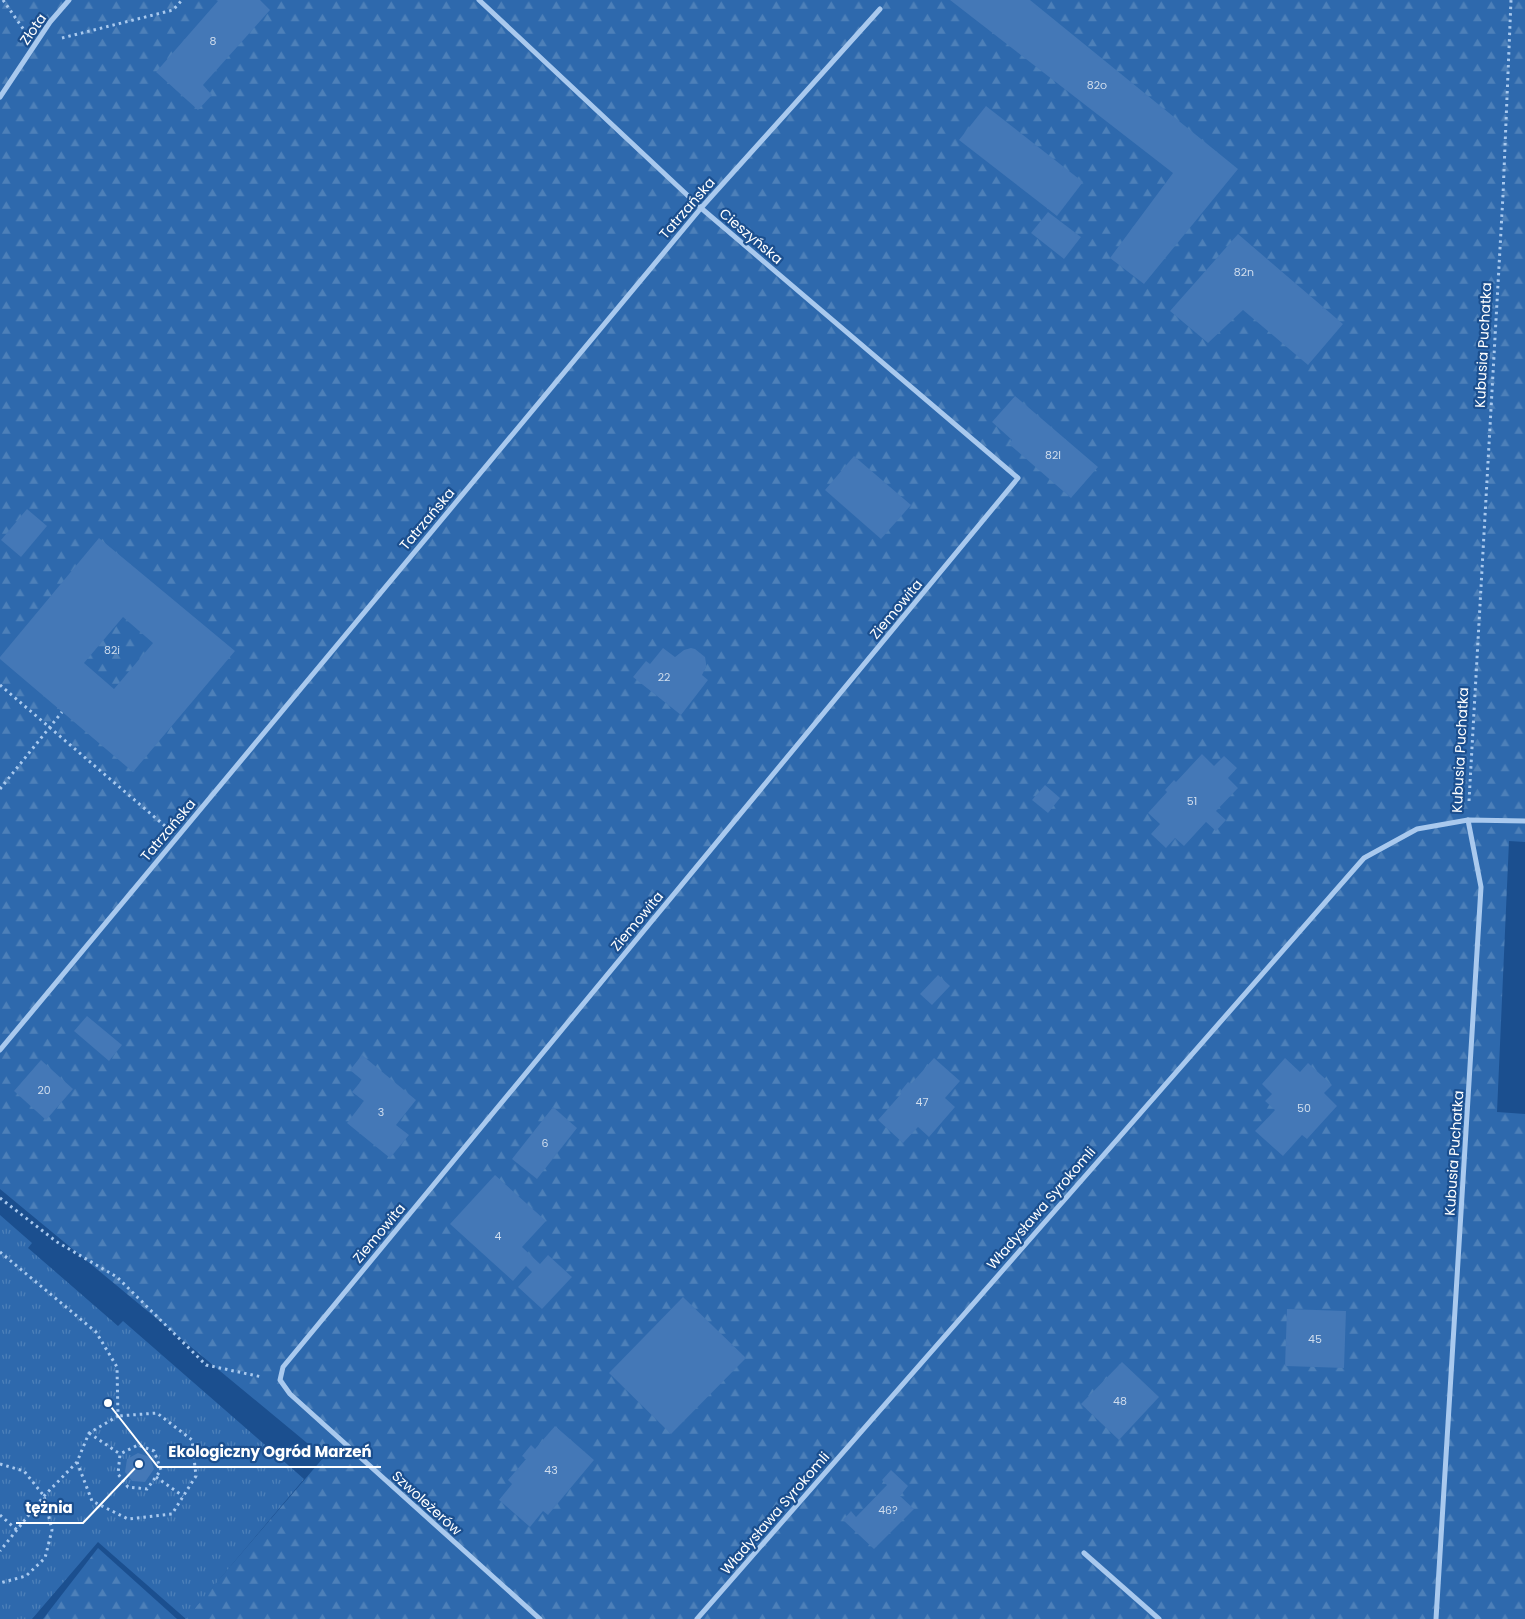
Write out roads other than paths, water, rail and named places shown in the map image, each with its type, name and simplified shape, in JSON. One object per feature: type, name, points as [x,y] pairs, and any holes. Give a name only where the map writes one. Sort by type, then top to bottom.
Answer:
[{"type":"street","name":"Złota","points":[[0,97],[50,22],[69,0]]},
{"type":"street","name":"Cieszyńska","points":[[479,0],[700,208],[1018,478]]},
{"type":"street","name":"Tatrzańska","points":[[0,1050],[700,208],[880,8]]},
{"type":"street","name":"Ziemowita","points":[[280,1380],[283,1367],[1018,478]]},
{"type":"street","points":[[1468,820],[1525,821]]},
{"type":"street","name":"Władysława Syrokomli","points":[[697,1619],[1364,858],[1417,829],[1468,820]]},
{"type":"street","name":"Kubusia Puchatka","points":[[1436,1619],[1481,887],[1468,820]]},
{"type":"street","name":"Szwoleżerów","points":[[280,1380],[290,1394],[540,1619]]},
{"type":"street","points":[[1084,1553],[1159,1619]]},
{"type":"place","name":"Ekologiczny Ogród Marzeń","points":[[108,1403]]},
{"type":"place","name":"tężnia","points":[[139,1464]]}]
